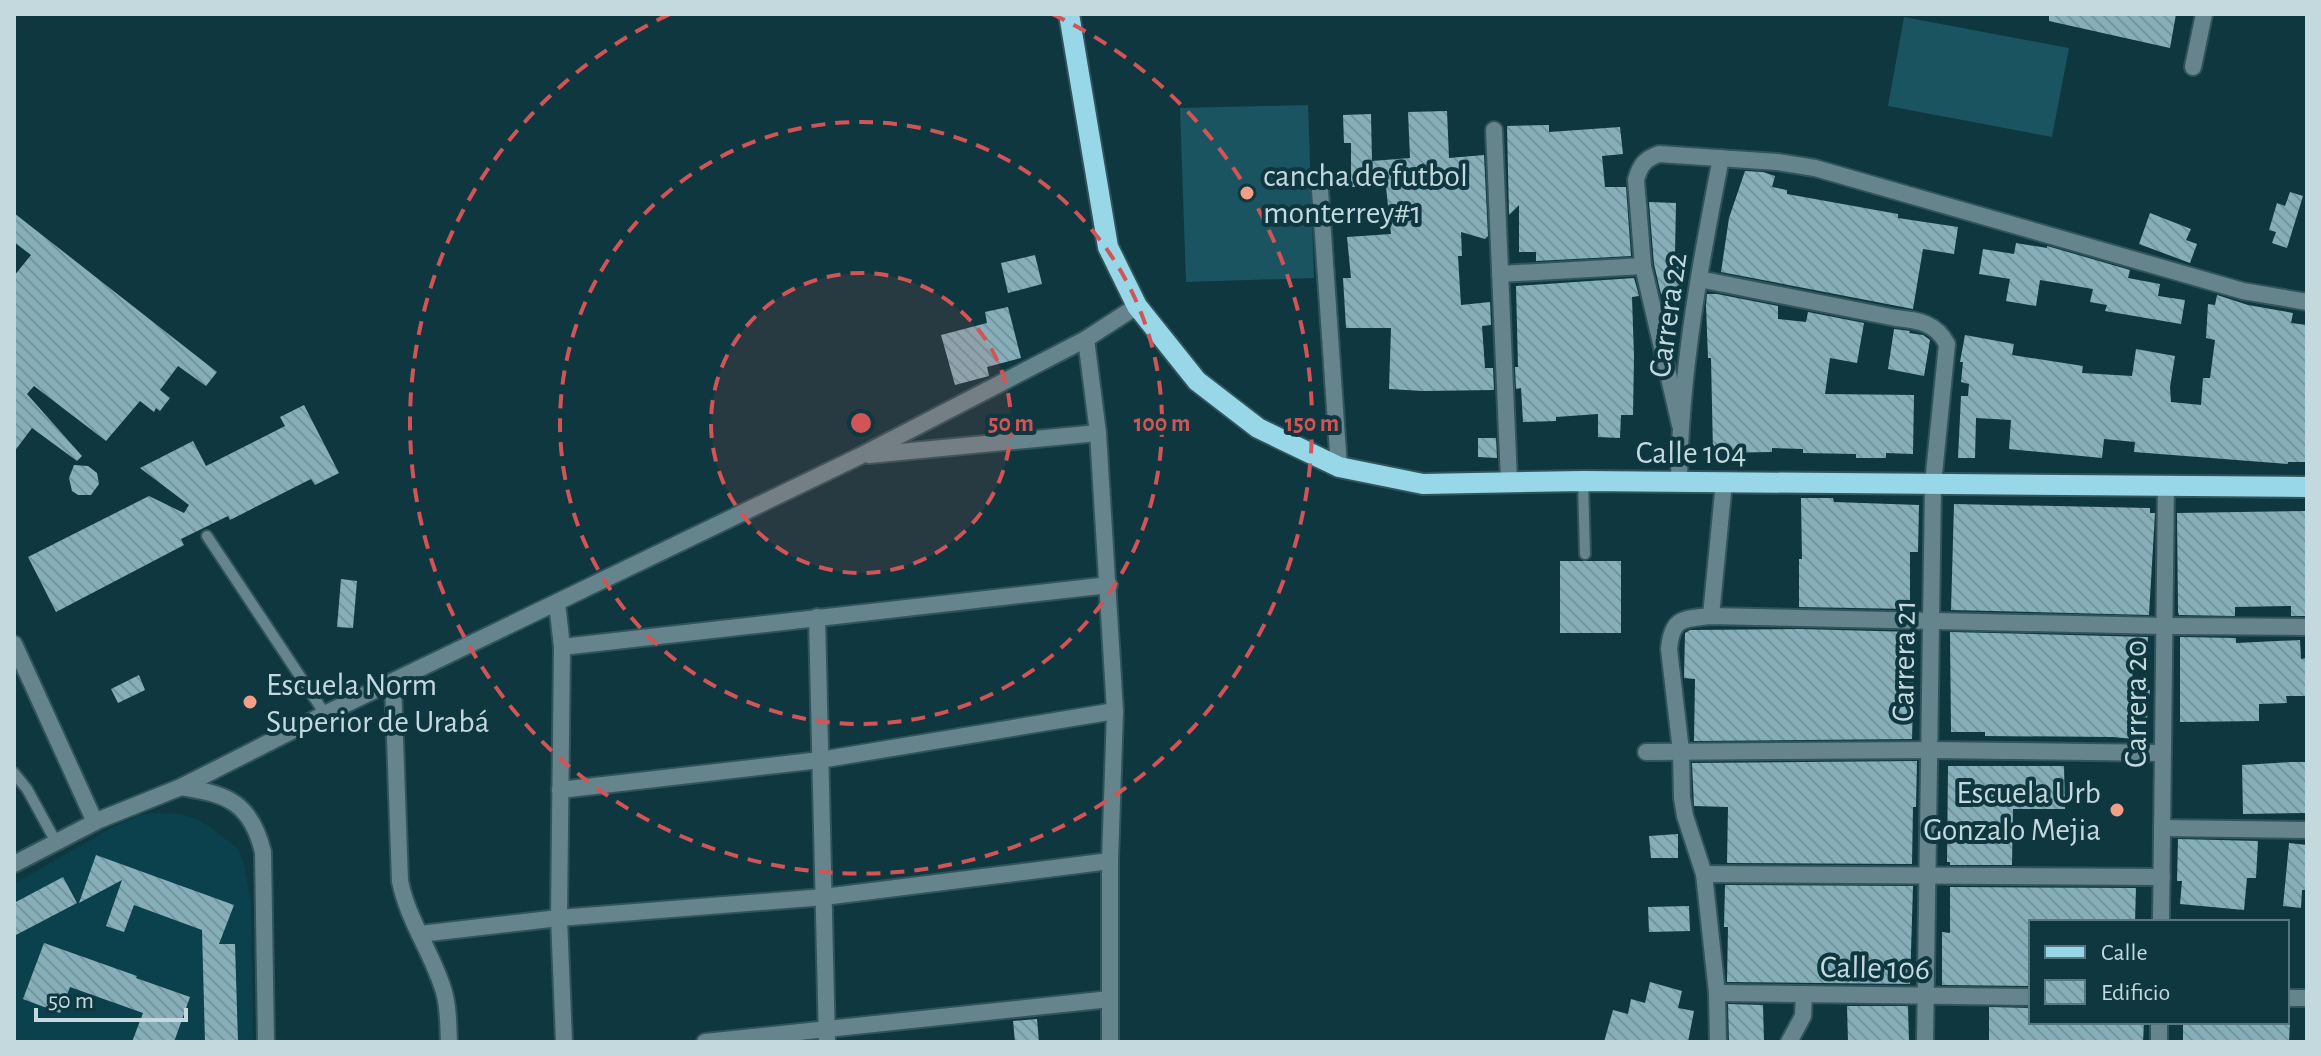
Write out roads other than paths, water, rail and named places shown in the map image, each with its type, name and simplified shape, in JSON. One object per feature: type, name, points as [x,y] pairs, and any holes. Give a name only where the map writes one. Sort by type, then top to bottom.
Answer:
[{"type":"main road","name":"Calle 104","points":[[1069,14],[1108,247],[1137,306],[1197,381],[1258,428],[1339,467],[1423,484],[1583,481],[2307,487]]},
{"type":"street","points":[[2193,67],[2204,14]]},
{"type":"street","points":[[1494,130],[1509,481]]},
{"type":"street","points":[[1680,425],[1643,266],[1636,180],[1639,169],[1647,159],[1659,154],[1777,162],[1815,168],[2243,291],[2307,302]]},
{"type":"street","name":"Carrera 22","points":[[1679,482],[1680,425],[1699,279],[1721,158]]},
{"type":"street","points":[[1320,190],[1339,467]]},
{"type":"street","points":[[1500,274],[1643,266]]},
{"type":"street","name":"Carrera 21","points":[[1699,279],[1916,320],[1932,326],[1942,334],[1947,344],[1933,484],[1925,1042]]},
{"type":"street","points":[[14,864],[95,822],[181,787],[325,714],[860,456],[1086,339],[1137,306]]},
{"type":"street","points":[[1086,339],[1098,433],[1115,711],[1110,861],[1110,1042]]},
{"type":"street","points":[[860,456],[1098,433]]},
{"type":"street","points":[[1711,616],[1724,482]]},
{"type":"street","name":"Carrera 20","points":[[2161,920],[2166,485]]},
{"type":"street","points":[[562,647],[1109,585]]},
{"type":"street","points":[[557,603],[562,647],[559,918],[564,1042]]},
{"type":"street","points":[[1718,1042],[1717,993],[1704,874],[1682,798],[1681,751],[1669,649],[1674,626],[1683,619],[1711,616],[2307,627]]},
{"type":"street","points":[[817,617],[827,1036]]},
{"type":"street","points":[[14,644],[95,822]]},
{"type":"street","points":[[393,682],[400,881],[405,903],[443,989],[448,1010],[449,1042]]},
{"type":"street","points":[[560,790],[820,760],[1115,711]]},
{"type":"street","points":[[1646,752],[1929,750],[2163,753]]},
{"type":"street","points":[[181,787],[215,793],[233,802],[258,830],[263,852],[266,1042]]},
{"type":"street","points":[[2162,828],[2307,830]]},
{"type":"street","points":[[420,934],[559,918],[824,897],[1110,861]]},
{"type":"street","points":[[1704,874],[2162,877]]},
{"type":"street","name":"Calle 106","points":[[1717,993],[2029,997]]},
{"type":"street","points":[[1789,1042],[1803,1016],[1804,994]]},
{"type":"street","points":[[705,1042],[827,1036],[1110,999]]},
{"type":"lane","points":[[1583,481],[1585,554]]},
{"type":"lane","points":[[207,536],[325,714]]},
{"type":"lane","points":[[14,773],[27,789],[56,842]]},
{"type":"place","name":"cancha de futbol monterrey#1","points":[[1247,193]]},
{"type":"place","name":"Escuela Norm Superior de Urabá","points":[[250,702]]},
{"type":"place","name":"Escuela Urb Gonzalo Mejia","points":[[2117,810]]}]
